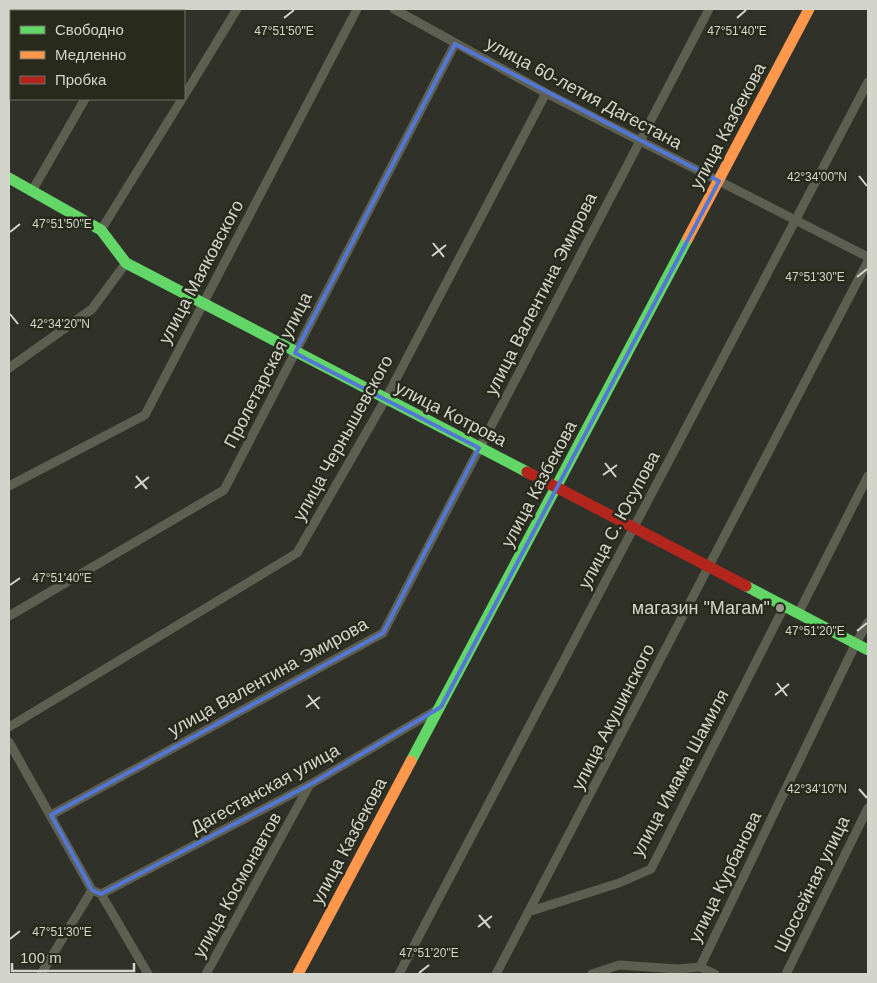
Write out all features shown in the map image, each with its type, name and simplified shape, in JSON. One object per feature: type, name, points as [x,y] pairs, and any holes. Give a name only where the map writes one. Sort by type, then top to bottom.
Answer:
[{"type":"street","points":[[185,94],[237,9]]},
{"type":"street","name":"улица Маяковского","points":[[9,486],[145,415],[357,9]]},
{"type":"street","name":"улица 60-летия Дагестана","points":[[394,9],[546,93],[868,257]]},
{"type":"street","name":"улица Валентина Эмирова","points":[[51,815],[383,633],[709,9]]},
{"type":"street","name":"улица Казбекова","points":[[298,974],[809,9]]},
{"type":"street","name":"Пролетарская улица","points":[[9,616],[224,490],[455,44]]},
{"type":"street","name":"улица С. Юсупова","points":[[399,974],[868,82]]},
{"type":"street","name":"улица Чернышевского","points":[[9,727],[297,553],[385,400],[546,93]]},
{"type":"street","points":[[32,191],[84,100]]},
{"type":"street","points":[[101,230],[181,100]]},
{"type":"street","name":"улица Котрова","points":[[9,178],[101,230],[126,263],[385,400],[868,650]]},
{"type":"street","name":"улица Акушинского","points":[[496,974],[531,911],[868,261]]},
{"type":"street","points":[[9,368],[92,309],[126,263]]},
{"type":"street","points":[[798,614],[868,476]]},
{"type":"street","name":"улица Имама Шамиля","points":[[531,911],[619,883],[651,869],[784,607]]},
{"type":"street","name":"улица Курбанова","points":[[592,974],[619,965],[678,969],[700,967],[856,643],[868,622]]},
{"type":"street","name":"Дагестанская улица","points":[[101,894],[310,784],[441,707]]},
{"type":"street","points":[[9,742],[92,890],[101,894],[148,974]]},
{"type":"street","name":"улица Космонавтов","points":[[206,974],[310,784]]},
{"type":"street","name":"Шоссейная улица","points":[[786,974],[868,808]]},
{"type":"street","points":[[41,974],[92,890]]},
{"type":"street","points":[[700,967],[715,974]]},
{"type":"highlighted area","points":[[455,44],[719,181],[441,707],[311,784],[101,894],[92,890],[51,815],[383,633],[479,448],[295,353]]},
{"type":"traffic: fast","points":[[9,178],[101,230],[126,263],[527,472]]},
{"type":"traffic: fast","points":[[411,761],[688,238]]},
{"type":"traffic: fast","points":[[746,586],[868,650]]},
{"type":"traffic: slow","points":[[688,238],[809,9]]},
{"type":"traffic: slow","points":[[298,974],[411,761]]},
{"type":"traffic: jam","points":[[527,472],[746,586]]},
{"type":"place","name":"магазин \"Магам\"","points":[[780,608]]}]
